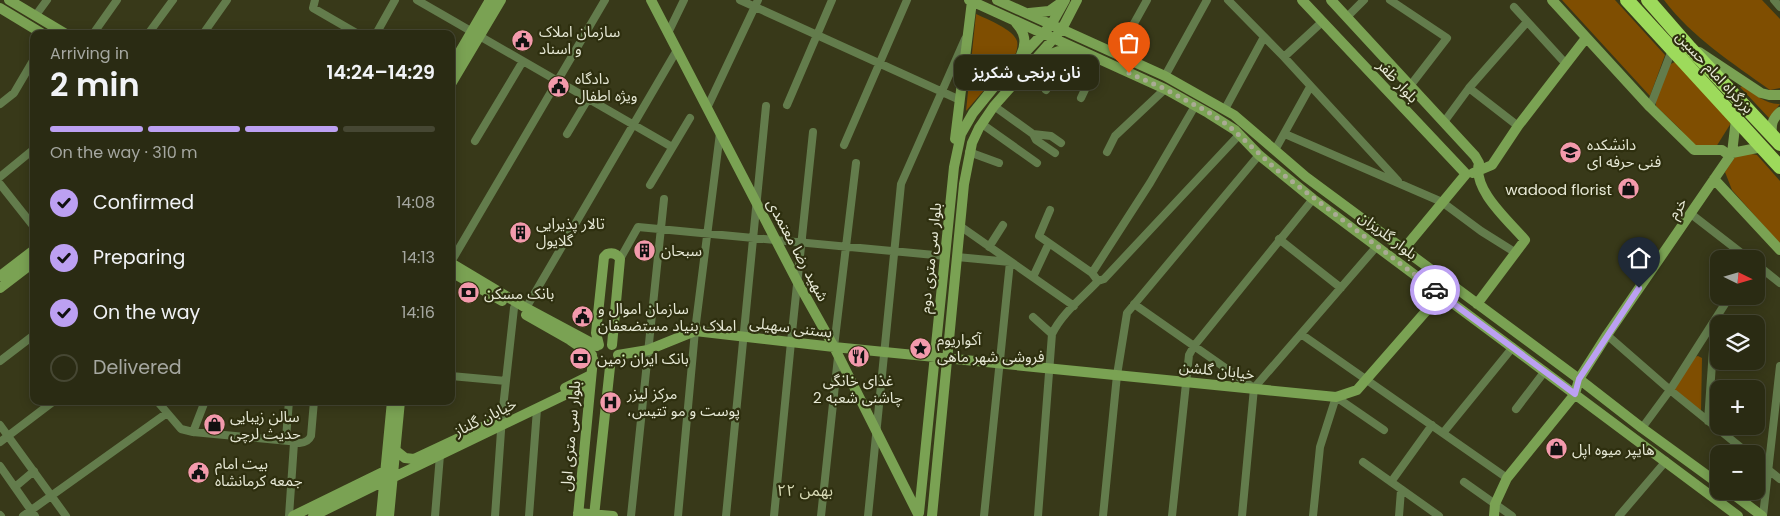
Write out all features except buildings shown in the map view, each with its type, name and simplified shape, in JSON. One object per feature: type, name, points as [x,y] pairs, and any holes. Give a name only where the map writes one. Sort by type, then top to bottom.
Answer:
[{"type":"highway","name":"بزرگراه امام حسین","points":[[1627,0],[1780,166]]},
{"type":"highway","name":"بزرگراه امام حسین","points":[[1648,0],[1776,140]]},
{"type":"street","points":[[9,0],[60,30]]},
{"type":"street","points":[[36,15],[47,0]]},
{"type":"street","points":[[96,30],[117,0]]},
{"type":"street","points":[[151,30],[172,0]]},
{"type":"street","points":[[206,30],[227,0]]},
{"type":"street","points":[[316,0],[313,8],[351,30]]},
{"type":"street","points":[[378,30],[395,0]]},
{"type":"street","points":[[417,0],[672,147]]},
{"type":"street","points":[[455,76],[476,34],[490,0]]},
{"type":"street","points":[[455,62],[500,0]]},
{"type":"street","points":[[455,255],[605,0]]},
{"type":"street","name":"شهید رضا معتمدی","points":[[651,0],[836,352],[918,515]]},
{"type":"street","points":[[668,33],[684,0]]},
{"type":"street","points":[[740,0],[756,3],[817,35],[960,100]]},
{"type":"street","points":[[787,105],[832,0]]},
{"type":"street","points":[[844,145],[907,0]]},
{"type":"street","name":"بلوار گلریزان","points":[[997,0],[1165,76],[1226,109],[1293,167],[1710,477]]},
{"type":"street","points":[[1026,13],[1049,11],[1065,0]]},
{"type":"street","name":"بلوار سی متری دوم","points":[[918,515],[945,256],[957,152],[961,134],[973,113],[1043,33],[1065,0]]},
{"type":"street","name":"بلوار سی متری دوم","points":[[932,516],[956,257],[969,152],[982,124],[994,106],[1062,29],[1077,0]]},
{"type":"street","points":[[1117,54],[1147,0]]},
{"type":"street","points":[[1165,76],[1207,0]]},
{"type":"street","points":[[1228,0],[1284,57],[1401,184]]},
{"type":"street","name":"بلوار ظفر","points":[[1302,0],[1471,173],[1486,195],[1525,240],[1516,253]]},
{"type":"street","name":"بلوار ظفر","points":[[1331,0],[1475,156],[1479,163],[1471,173]]},
{"type":"street","points":[[1346,17],[1364,0]]},
{"type":"street","points":[[1390,0],[1447,38],[1410,86]]},
{"type":"street","points":[[1552,0],[1650,107],[1694,150],[1722,150],[1731,154],[1762,147]]},
{"type":"street","points":[[1774,0],[1780,7]]},
{"type":"street","points":[[957,152],[954,144],[971,1]]},
{"type":"street","name":"بلوار گلریزان","points":[[971,1],[1165,89],[1229,126],[1259,156],[1313,199],[1738,516]]},
{"type":"street","points":[[708,108],[756,3]]},
{"type":"street","points":[[1514,7],[1566,64]]},
{"type":"street","points":[[0,8],[36,30]]},
{"type":"street","points":[[1070,14],[1076,36]]},
{"type":"street","points":[[1014,20],[1021,28],[1024,36],[1023,51],[1020,58]]},
{"type":"street","points":[[1284,57],[1322,22]]},
{"type":"street","points":[[1444,122],[1469,88],[1527,22]]},
{"type":"street","points":[[1340,40],[1348,44],[1354,41],[1357,36],[1355,27]]},
{"type":"street","points":[[868,516],[901,184],[969,30]]},
{"type":"street","points":[[1226,109],[1264,37]]},
{"type":"street","points":[[1403,250],[1442,202],[1471,173],[1492,165],[1518,126],[1586,38]]},
{"type":"street","points":[[1690,48],[1701,52],[1761,92],[1769,95],[1780,95]]},
{"type":"street","points":[[1052,81],[1032,64],[1058,51],[1078,49]]},
{"type":"street","points":[[526,308],[677,50]]},
{"type":"street","points":[[1650,107],[1672,50]]},
{"type":"street","points":[[1081,98],[1089,81],[1094,56]]},
{"type":"street","points":[[475,141],[523,61]]},
{"type":"street","points":[[0,104],[14,93],[30,65]]},
{"type":"street","points":[[1046,90],[1060,72]]},
{"type":"street","points":[[1275,150],[1310,87]]},
{"type":"street","points":[[1469,88],[1518,126]]},
{"type":"street","points":[[1107,152],[1115,136],[1165,89]]},
{"type":"street","points":[[567,134],[588,99]]},
{"type":"street","points":[[726,516],[766,106]]},
{"type":"street","points":[[994,106],[1033,134],[1036,140],[1055,153]]},
{"type":"street","points":[[1092,273],[1150,183],[1195,106]]},
{"type":"street","points":[[1776,140],[1772,123],[1779,113]]},
{"type":"street","points":[[650,185],[690,118]]},
{"type":"street","points":[[1731,154],[1736,119]]},
{"type":"street","points":[[982,124],[1037,163]]},
{"type":"street","points":[[774,516],[790,342],[814,132]]},
{"type":"street","points":[[678,516],[696,331],[720,133]]},
{"type":"street","points":[[1033,134],[1051,136],[1061,143]]},
{"type":"street","points":[[1285,134],[1442,202],[1481,231],[1516,253],[1477,304]]},
{"type":"street","points":[[1038,516],[1052,334],[1055,328],[1098,281],[1104,279],[1239,135]]},
{"type":"street","points":[[0,177],[30,152]]},
{"type":"street","points":[[969,152],[999,163]]},
{"type":"street","name":"خرم","points":[[1575,394],[1579,379],[1607,335],[1731,154]]},
{"type":"street","points":[[1103,516],[1117,375],[1127,313],[1259,156]]},
{"type":"street","points":[[821,516],[856,163]]},
{"type":"street","points":[[1714,179],[1780,250]]},
{"type":"street","points":[[0,184],[30,222]]},
{"type":"street","points":[[631,516],[664,199]]},
{"type":"street","points":[[1172,516],[1189,355],[1194,346],[1279,239],[1313,199]]},
{"type":"street","points":[[1050,210],[1040,236],[1092,273],[1098,281]]},
{"type":"street","points":[[1691,214],[1737,250]]},
{"type":"street","points":[[989,246],[1003,225]]},
{"type":"street","points":[[960,226],[1074,306]]},
{"type":"street","points":[[612,345],[620,259],[638,227],[945,256]]},
{"type":"street","points":[[1279,239],[1341,288]]},
{"type":"street","points":[[1033,277],[1049,243]]},
{"type":"street","points":[[1242,516],[1254,388],[1377,246]]},
{"type":"street","points":[[0,276],[30,253]]},
{"type":"street","points":[[592,357],[598,345],[596,332],[604,257],[612,253],[620,259]]},
{"type":"street","points":[[956,257],[1010,262]]},
{"type":"street","points":[[984,516],[1010,262]]},
{"type":"street","points":[[455,264],[526,308],[598,345],[607,343],[612,345],[618,355],[616,363],[610,368],[602,368],[594,363],[592,357],[570,340],[455,274]]},
{"type":"street","points":[[0,288],[30,265]]},
{"type":"street","points":[[1765,271],[1780,283]]},
{"type":"street","points":[[1336,398],[1357,390],[1441,294]]},
{"type":"street","points":[[1134,304],[1254,388]]},
{"type":"street","points":[[495,516],[502,421],[514,308]]},
{"type":"street","points":[[1033,317],[1052,334]]},
{"type":"street","points":[[1642,428],[1670,390],[1710,327]]},
{"type":"street","name":"بستنی سهیلی","points":[[618,355],[648,350],[696,331],[790,342],[836,352],[884,352],[946,358]]},
{"type":"street","points":[[1301,334],[1507,478]]},
{"type":"street","points":[[1607,335],[1670,390],[1738,445]]},
{"type":"street","points":[[0,361],[30,338]]},
{"type":"street","points":[[1443,433],[1513,347]]},
{"type":"street","name":"بلوار سی متری اول","points":[[578,514],[592,357]]},
{"type":"street","name":"خیابان گلشن","points":[[946,358],[1254,388],[1336,398]]},
{"type":"street","points":[[1741,500],[1763,516],[1780,366]]},
{"type":"street","points":[[595,515],[610,368]]},
{"type":"street","points":[[1708,421],[1712,370]]},
{"type":"street","points":[[1516,409],[1545,371]]},
{"type":"street","points":[[455,376],[506,381]]},
{"type":"street","name":"خیابان گلناز","points":[[395,450],[405,458],[414,459],[502,421],[591,376]]},
{"type":"street","name":"خیابان گلناز","points":[[293,516],[308,514],[387,477],[440,455],[502,421],[537,409],[558,394],[579,389],[586,390],[589,394]]},
{"type":"street","points":[[1494,516],[1495,504],[1507,478],[1575,394]]},
{"type":"street","points":[[1336,398],[1384,430]]},
{"type":"street","points":[[1313,516],[1320,447],[1336,398]]},
{"type":"street","points":[[0,442],[49,405]]},
{"type":"street","points":[[161,405],[181,429],[193,432],[304,443],[311,436],[314,405]]},
{"type":"street","points":[[193,432],[203,405]]},
{"type":"street","points":[[289,405],[286,438],[292,442]]},
{"type":"street","points":[[389,516],[387,477],[392,405]]},
{"type":"street","points":[[380,516],[387,477],[395,450],[400,405]]},
{"type":"street","points":[[529,516],[537,409]]},
{"type":"street","points":[[23,516],[33,513],[52,495],[167,412]]},
{"type":"street","points":[[0,425],[66,516]]},
{"type":"street","points":[[1391,482],[1432,425]]},
{"type":"street","points":[[288,516],[292,442]]},
{"type":"street","points":[[435,516],[440,455]]},
{"type":"street","points":[[1619,516],[1666,461]]},
{"type":"street","points":[[1363,462],[1440,516]]},
{"type":"street","points":[[0,466],[33,513]]},
{"type":"street","points":[[1765,467],[1780,479]]},
{"type":"street","points":[[14,487],[34,471]]},
{"type":"street","points":[[1464,482],[1512,516]]},
{"type":"street","points":[[1398,516],[1401,490]]},
{"type":"street","points":[[578,514],[613,516]]},
{"type":"shaded area","points":[[1562,0],[1615,0],[1665,55],[1650,96]]},
{"type":"shaded area","points":[[1664,0],[1762,0],[1780,19],[1780,88],[1770,90],[1727,59],[1687,26]]},
{"type":"shaded area","points":[[976,14],[1000,25],[1011,33],[1017,41],[1017,47],[1016,53],[966,111]]},
{"type":"shaded area","points":[[1675,62],[1731,123],[1716,147],[1693,147],[1680,129],[1656,106],[1656,95],[1666,66]]},
{"type":"shaded area","points":[[1743,86],[1765,101],[1780,104],[1769,118],[1740,87]]},
{"type":"shaded area","points":[[1747,153],[1757,155],[1780,181],[1780,244],[1732,190],[1725,172],[1735,157]]},
{"type":"shaded area","points":[[1694,357],[1702,358],[1701,412],[1674,389]]},
{"type":"way so far","points":[[1129,73],[1165,89],[1208,112],[1235,130],[1259,156],[1313,199],[1435,290]]},
{"type":"place","name":"سازمان املاک و اسناد","points":[[523,40]]},
{"type":"place","name":"نان برنجی شکریز","points":[[1129,73]]},
{"type":"place","name":"دادگاه ویژه اطفال","points":[[559,87]]},
{"type":"place","name":"دانشکده فنی حرفه ای","points":[[1571,153]]},
{"type":"place","name":"wadood florist","points":[[1628,189]]},
{"type":"place","name":"تالار پذیرایی گلایول","points":[[520,232]]},
{"type":"place","name":"سبحان","points":[[645,250]]},
{"type":"place","name":"بانک مسکن","points":[[468,293]]},
{"type":"place","name":"سازمان اموال و املاک بنیاد مستضعفان","points":[[582,317]]},
{"type":"place","name":"آکواریوم فروشی شهر ماهی","points":[[921,348]]},
{"type":"place","name":"غذای خانگی چاشنی شعبه 2","points":[[858,357]]},
{"type":"place","name":"بانک ایران زمین","points":[[581,358]]},
{"type":"place","name":"مرکز لیزر ،پوست و مو تتیس","points":[[611,402]]},
{"type":"place","name":"سالن زیبایی حدیث لرچی","points":[[214,425]]},
{"type":"place","name":"هایپر میوه اپل","points":[[1556,449]]},
{"type":"place","name":"بیت امام جمعه کرمانشاه","points":[[199,472]]},
{"type":"district","name":"۲۲ بهمن","points":[[805,490]]},
{"type":"route","points":[[1435,290],[1575,394],[1579,379],[1639,288]]}]
